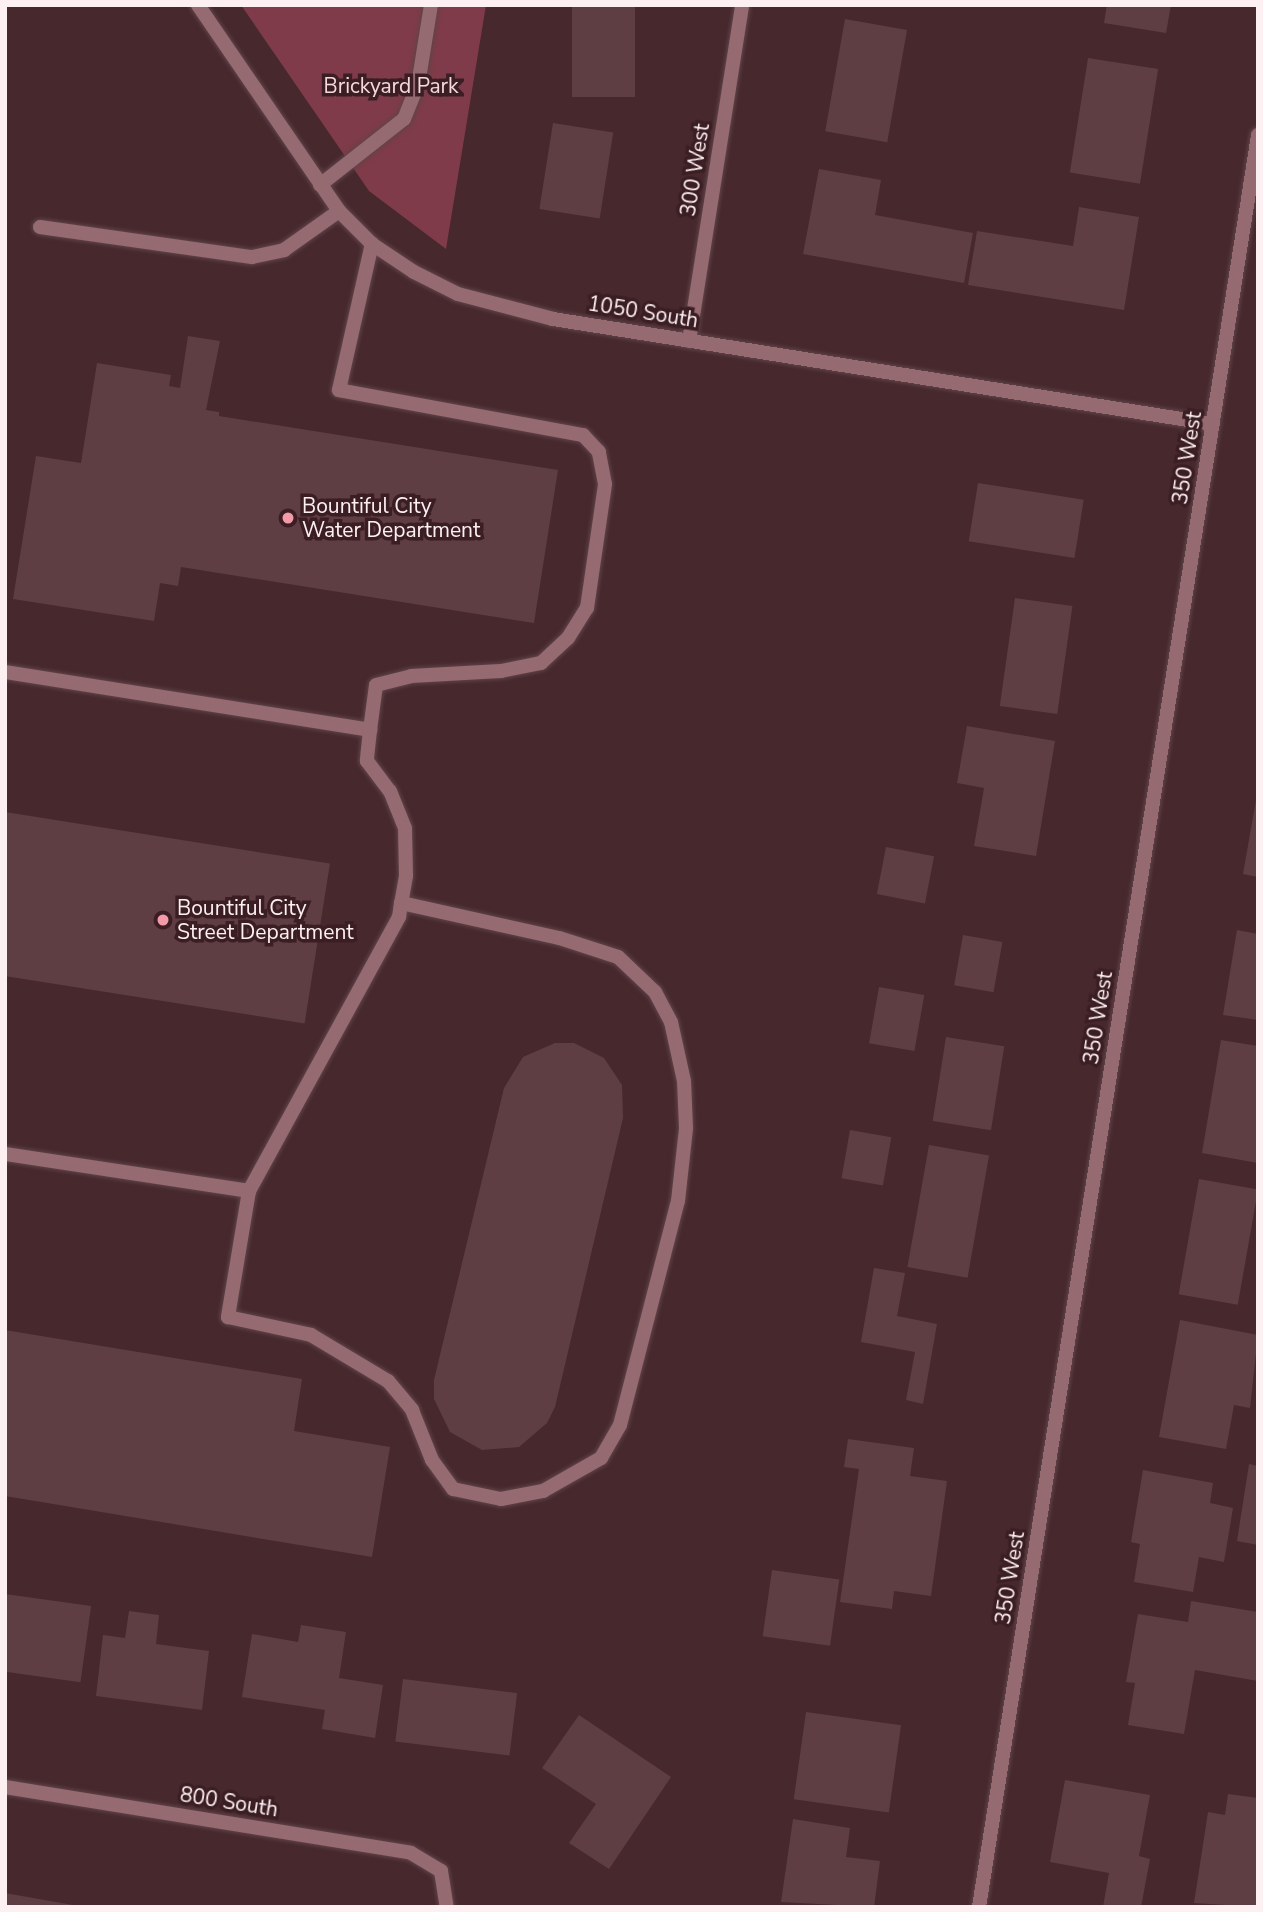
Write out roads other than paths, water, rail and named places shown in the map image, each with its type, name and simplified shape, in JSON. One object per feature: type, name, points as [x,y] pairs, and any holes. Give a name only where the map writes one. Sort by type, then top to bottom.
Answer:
[{"type":"street","name":"1050 South","points":[[198,5],[320,185],[339,211],[372,244],[414,272],[505,310],[1213,424]]},
{"type":"street","points":[[320,185],[404,119],[418,85],[431,5]]},
{"type":"street","name":"300 West","points":[[689,341],[742,5]]},
{"type":"street","name":"350 West","points":[[979,1907],[1258,135]]},
{"type":"street","points":[[40,227],[252,257],[284,250],[339,211]]},
{"type":"street","points":[[372,244],[339,390],[583,435],[599,452],[605,484],[587,608],[568,638],[541,663],[501,671],[411,676],[376,685],[366,761],[390,791],[405,828],[399,917],[249,1191],[228,1317],[312,1335],[388,1381],[412,1410],[432,1460],[453,1489],[501,1499],[542,1491],[601,1458],[620,1425],[678,1201],[686,1128],[684,1081],[671,1022],[655,992],[618,957],[559,938],[401,903]]},
{"type":"street","points":[[5,672],[370,730]]},
{"type":"street","points":[[5,1154],[249,1191]]},
{"type":"street","name":"800 South","points":[[5,1787],[393,1849],[427,1860],[441,1871],[447,1907]]},
{"type":"place","name":"Bountiful City Water Department","points":[[288,518]]},
{"type":"place","name":"Bountiful City Street Department","points":[[163,920]]},
{"type":"park label","name":"Brickyard Park","points":[[391,86]]}]
